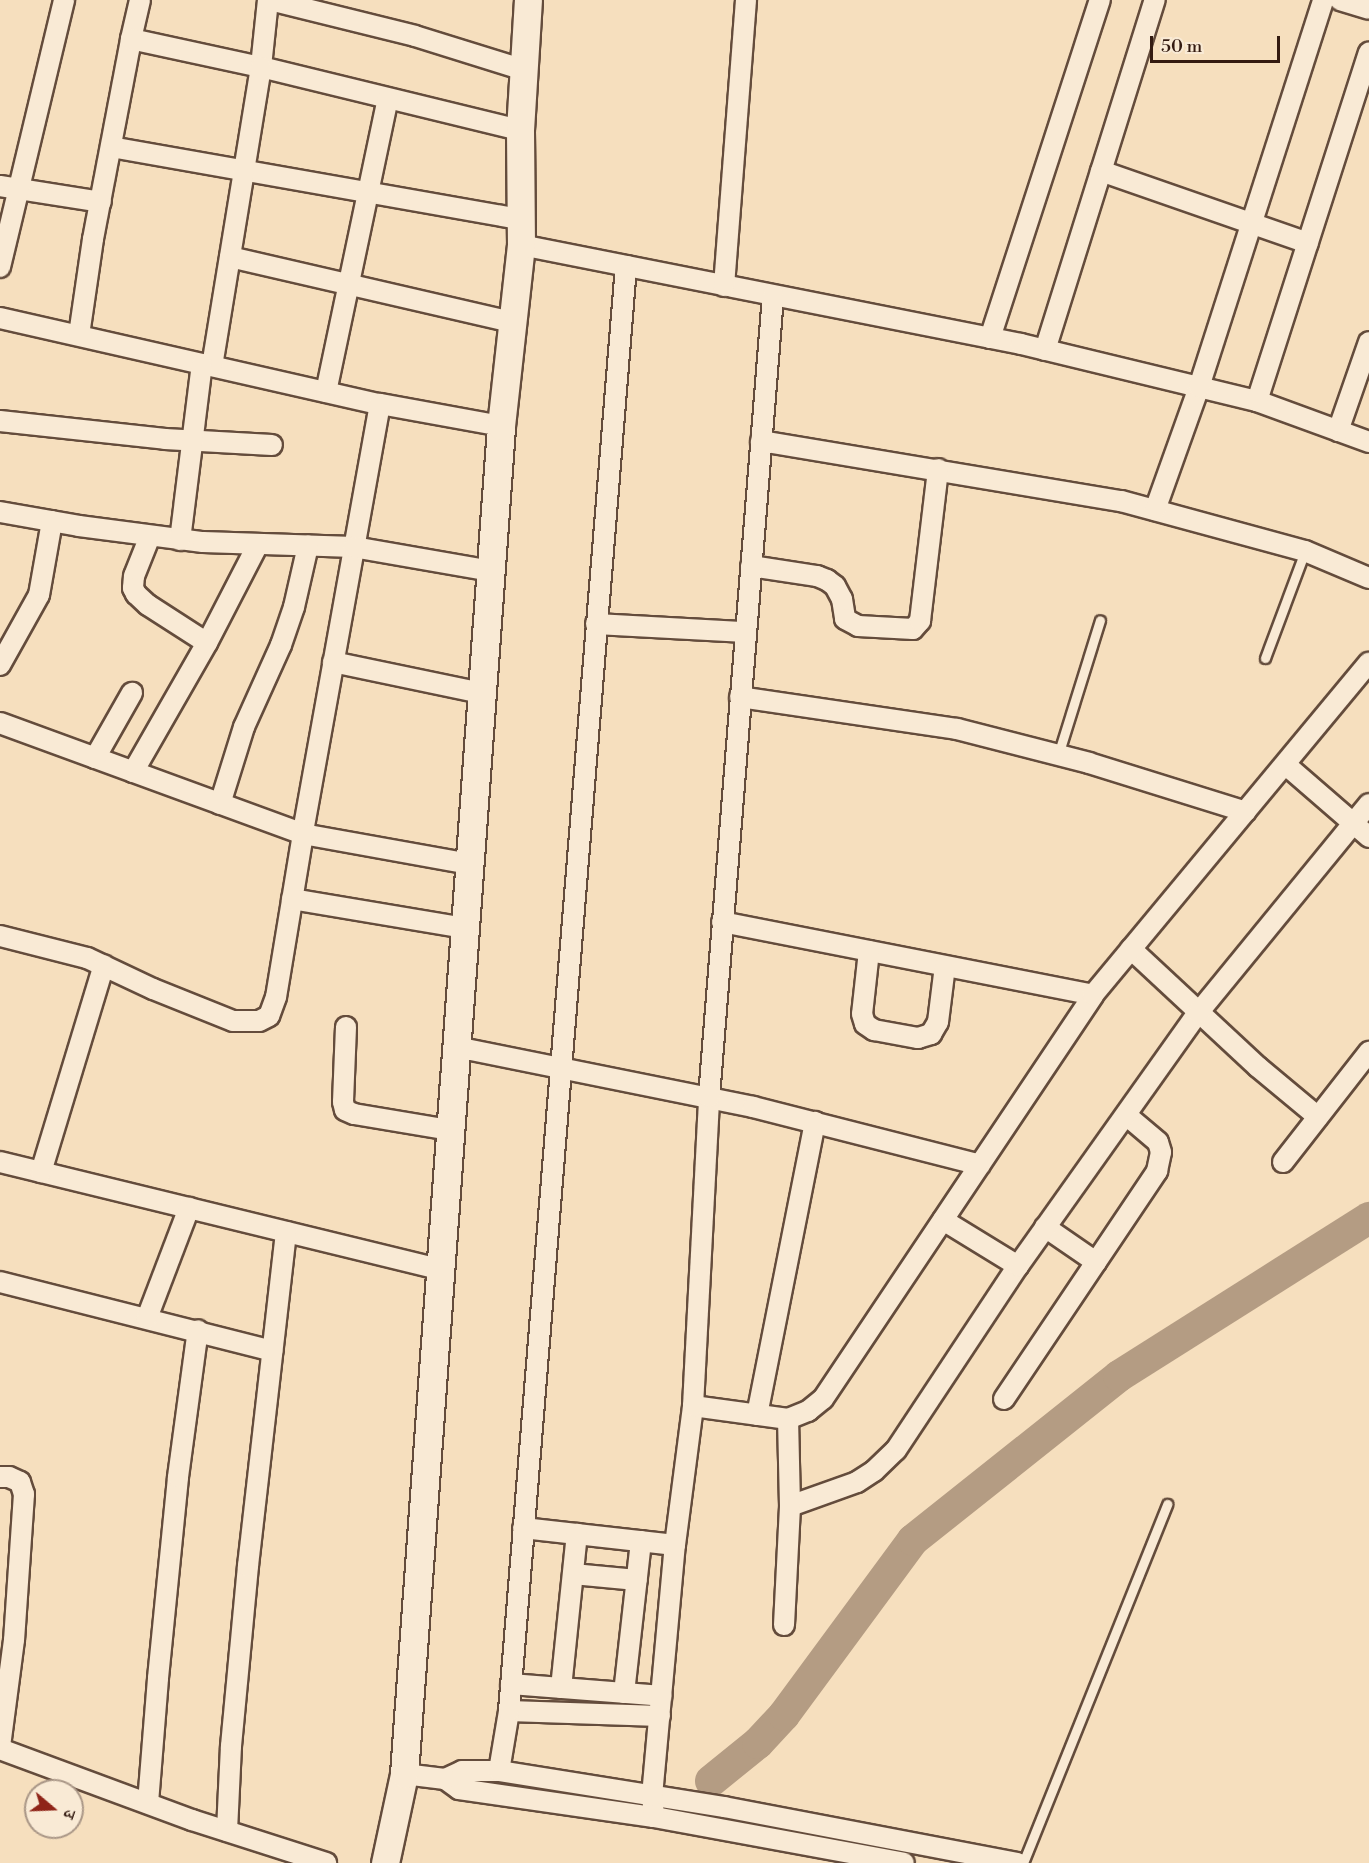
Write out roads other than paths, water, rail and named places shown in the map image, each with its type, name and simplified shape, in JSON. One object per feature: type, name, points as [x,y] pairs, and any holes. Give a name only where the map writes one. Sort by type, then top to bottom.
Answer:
[{"type":"main road","points":[[385,1863],[404,1774],[501,426],[520,232],[520,130],[528,0]]},
{"type":"street","points":[[0,267],[9,188],[64,0]]},
{"type":"street","points":[[79,336],[101,202],[140,0]]},
{"type":"street","points":[[180,540],[193,441],[230,257],[261,67],[269,0],[415,36],[524,70]]},
{"type":"street","points":[[724,286],[746,0]]},
{"type":"street","points":[[990,338],[1100,0]]},
{"type":"street","points":[[1045,350],[1155,0]]},
{"type":"street","points":[[1155,510],[1199,387],[1323,0]]},
{"type":"street","points":[[1340,0],[1369,9]]},
{"type":"street","points":[[131,39],[261,67],[520,130]]},
{"type":"street","points":[[1257,401],[1369,54]]},
{"type":"street","points":[[326,392],[388,98]]},
{"type":"street","points":[[111,147],[369,194],[520,232],[626,266],[1045,350],[1257,401],[1369,442]]},
{"type":"street","points":[[1101,171],[1252,221],[1308,243]]},
{"type":"street","points":[[9,188],[101,202]]},
{"type":"street","points":[[230,257],[512,322]]},
{"type":"street","points":[[499,1771],[511,1684],[626,266]]},
{"type":"street","points":[[654,1817],[652,1796],[675,1545],[693,1406],[709,1097],[773,296]]},
{"type":"street","points":[[0,318],[380,404],[501,426]]},
{"type":"street","points":[[1338,430],[1369,342]]},
{"type":"street","points":[[0,936],[64,950],[104,965],[153,990],[233,1021],[259,1021],[268,1016],[276,997],[380,404]]},
{"type":"street","points":[[0,420],[193,441],[272,445]]},
{"type":"street","points":[[761,441],[1121,501],[1305,550],[1369,578]]},
{"type":"street","points":[[751,566],[817,576],[827,580],[835,586],[842,599],[845,619],[858,626],[913,629],[918,627],[938,469]]},
{"type":"street","points":[[0,512],[180,540],[354,547],[491,571]]},
{"type":"street","points":[[0,665],[39,594],[52,521]]},
{"type":"street","points":[[150,536],[134,576],[133,588],[148,605],[207,643]]},
{"type":"street","points":[[133,772],[207,643],[258,544]]},
{"type":"street","points":[[220,804],[244,727],[281,645],[294,608],[308,546]]},
{"type":"street","points":[[596,624],[746,632]]},
{"type":"street","points":[[333,662],[482,693]]},
{"type":"street","points":[[693,1406],[789,1419],[808,1411],[823,1399],[1093,995],[1369,663]]},
{"type":"street","points":[[95,758],[132,693]]},
{"type":"street","points":[[740,697],[957,729],[1058,755],[1246,812]]},
{"type":"street","points":[[0,723],[303,834],[470,864]]},
{"type":"street","points":[[1286,765],[1369,837]]},
{"type":"street","points":[[790,1506],[857,1482],[885,1462],[896,1450],[1018,1266],[1198,1013],[1369,804]]},
{"type":"street","points":[[292,899],[465,928]]},
{"type":"street","points":[[722,922],[1093,995]]},
{"type":"street","points":[[1131,949],[1198,1013],[1318,1117]]},
{"type":"street","points":[[869,951],[862,1019],[868,1028],[874,1030],[918,1038],[931,1034],[938,1022],[945,966]]},
{"type":"street","points":[[40,1172],[104,965]]},
{"type":"street","points":[[346,1027],[343,1102],[345,1110],[354,1114],[450,1130]]},
{"type":"street","points":[[456,1047],[709,1097],[980,1165]]},
{"type":"street","points":[[1283,1162],[1369,1052]]},
{"type":"street","points":[[1004,1399],[1158,1171],[1161,1161],[1158,1142],[1126,1115]]},
{"type":"street","points":[[757,1415],[815,1122]]},
{"type":"street","points":[[0,1162],[439,1269]]},
{"type":"street","points":[[147,1318],[189,1208]]},
{"type":"street","points":[[944,1220],[1018,1266]]},
{"type":"street","points":[[1045,1227],[1096,1262]]},
{"type":"street","points":[[227,1831],[231,1746],[248,1566],[286,1232]]},
{"type":"street","points":[[0,1282],[198,1330],[272,1351]]},
{"type":"street","points":[[148,1803],[178,1477],[198,1330]]},
{"type":"street","points":[[784,1625],[790,1506],[789,1419]]},
{"type":"street","points":[[0,1477],[9,1477],[20,1482],[24,1494],[14,1640],[0,1747],[148,1803],[326,1863]]},
{"type":"street","points":[[523,1528],[675,1545]]},
{"type":"street","points":[[561,1688],[577,1534]]},
{"type":"street","points":[[624,1693],[641,1541]]},
{"type":"street","points":[[573,1574],[637,1580]]},
{"type":"street","points":[[511,1684],[624,1693],[661,1706]]},
{"type":"street","points":[[508,1711],[661,1706]]},
{"type":"street","points":[[445,1779],[462,1771],[499,1771],[724,1807],[1018,1863]]},
{"type":"street","points":[[404,1774],[445,1779],[459,1789],[654,1817],[904,1863]]},
{"type":"lane","points":[[1265,658],[1305,550]]},
{"type":"lane","points":[[1058,755],[1100,620]]},
{"type":"lane","points":[[1023,1863],[1167,1504]]},
{"type":"waterway","points":[[711,1781],[758,1743],[784,1715],[913,1540],[1119,1376],[1369,1218]]}]
